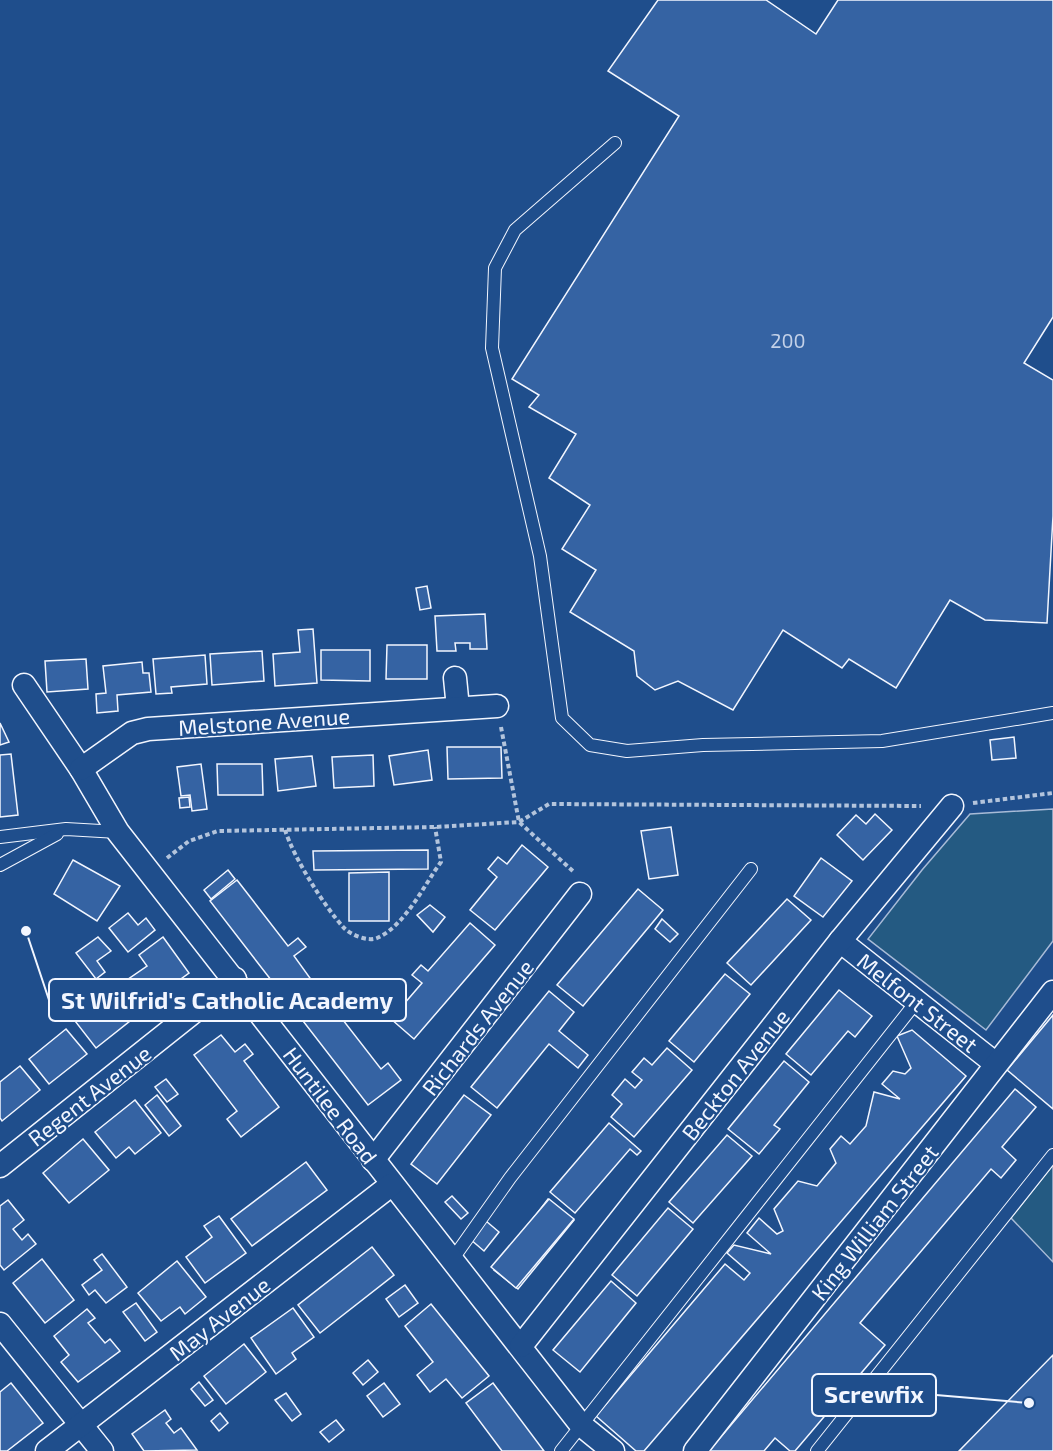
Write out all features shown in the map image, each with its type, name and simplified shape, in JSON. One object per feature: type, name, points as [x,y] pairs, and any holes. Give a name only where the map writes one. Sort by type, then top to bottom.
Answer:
[{"type":"street","points":[[455,678],[458,708]]},
{"type":"street","name":"Huntilee Road","points":[[24,685],[81,769],[118,832],[234,979],[391,1185],[522,1346],[581,1425],[613,1451]]},
{"type":"street","name":"Melstone Avenue","points":[[81,769],[132,733],[148,729],[496,706]]},
{"type":"street","name":"Beckton Avenue","points":[[522,1346],[840,941],[952,806]]},
{"type":"street","name":"Richards Avenue","points":[[373,1160],[580,894]]},
{"type":"street","name":"Melfont Street","points":[[840,941],[996,1064]]},
{"type":"street","name":"Regent Avenue","points":[[0,1166],[234,979]]},
{"type":"street","name":"King William Street","points":[[695,1451],[1053,992]]},
{"type":"street","name":"May Avenue","points":[[47,1451],[391,1185]]},
{"type":"street","points":[[0,1324],[102,1451]]},
{"type":"lane","points":[[615,143],[515,230],[495,268],[492,348],[540,556],[562,718],[590,745],[627,751],[703,745],[882,741],[1053,713]]},
{"type":"lane","points":[[0,837],[66,829],[118,832]]},
{"type":"lane","points":[[0,865],[66,829]]},
{"type":"lane","points":[[452,1260],[510,1178],[751,869]]},
{"type":"lane","points":[[561,1451],[917,1002]]},
{"type":"lane","points":[[817,1451],[1053,1155]]},
{"type":"path","points":[[496,706],[519,822],[587,884],[580,894]]},
{"type":"path","points":[[150,872],[189,841],[218,831],[435,827],[519,822],[549,804],[952,806],[1053,794]]},
{"type":"path","points":[[285,830],[299,861],[345,930],[358,937],[374,940],[387,933],[404,915],[441,862],[435,827]]},
{"type":"shaded area","points":[[1053,809],[1053,941],[986,1030],[868,939],[970,814]]},
{"type":"shaded area","points":[[1053,1165],[1053,1262],[1011,1218]]},
{"type":"building","points":[[658,0],[766,0],[816,34],[838,0],[1053,0],[1053,317],[1024,363],[1053,380],[1053,516],[1047,623],[985,620],[950,600],[896,688],[849,659],[842,668],[783,630],[733,710],[678,681],[655,690],[637,676],[634,651],[570,612],[596,570],[562,549],[590,505],[549,478],[576,434],[529,407],[539,395],[512,379],[679,116],[608,71]]},
{"type":"building","points":[[427,586],[431,608],[420,610],[416,588]]},
{"type":"building","points":[[485,614],[487,649],[470,649],[470,643],[455,643],[456,651],[437,651],[435,616]]},
{"type":"building","points":[[313,629],[317,683],[275,686],[273,654],[300,652],[298,630]]},
{"type":"building","points":[[387,645],[427,645],[427,679],[386,679]]},
{"type":"building","points":[[321,650],[370,650],[370,681],[321,680]]},
{"type":"building","points":[[262,651],[264,681],[212,685],[210,654]]},
{"type":"building","points":[[205,655],[207,684],[171,687],[172,693],[156,694],[153,659]]},
{"type":"building","points":[[86,659],[88,689],[47,692],[45,661]]},
{"type":"building","points":[[142,662],[143,673],[149,673],[151,692],[117,695],[118,711],[97,713],[96,694],[106,693],[103,666]]},
{"type":"building","points":[[0,723],[9,742],[0,745]]},
{"type":"building","points":[[1014,737],[1016,758],[992,760],[990,740]]},
{"type":"building","points":[[447,747],[501,747],[502,778],[448,779]]},
{"type":"building","points":[[428,750],[432,780],[394,785],[389,756]]},
{"type":"building","points":[[11,754],[18,815],[0,817],[0,755]]},
{"type":"building","points":[[373,755],[374,786],[334,788],[332,757]]},
{"type":"building","points":[[312,756],[316,786],[278,791],[275,759]]},
{"type":"building","points":[[201,764],[207,809],[192,811],[190,795],[181,796],[177,767]]},
{"type":"building","points":[[217,764],[262,764],[263,795],[218,795]]},
{"type":"building","points":[[189,797],[190,807],[180,808],[179,798]]},
{"type":"building","points":[[875,814],[892,830],[863,860],[837,835],[856,815],[866,824]]},
{"type":"building","points":[[671,827],[678,875],[649,879],[641,831]]},
{"type":"building","points":[[522,845],[548,867],[495,930],[470,910],[497,877],[488,869],[498,857],[507,864]]},
{"type":"building","points":[[428,850],[428,869],[314,870],[313,851]]},
{"type":"building","points":[[821,858],[852,881],[823,917],[794,896]]},
{"type":"building","points":[[73,860],[120,886],[97,921],[54,894]]},
{"type":"building","points":[[228,870],[235,879],[211,899],[204,890]]},
{"type":"building","points":[[389,872],[389,921],[349,921],[349,873]]},
{"type":"building","points":[[237,880],[288,946],[298,938],[306,947],[294,956],[310,978],[285,998],[210,901]]},
{"type":"building","points":[[638,889],[663,910],[583,1006],[557,985]]},
{"type":"building","points":[[787,899],[811,920],[751,985],[727,963]]},
{"type":"building","points":[[430,905],[445,917],[433,932],[417,915]]},
{"type":"building","points":[[128,913],[138,925],[146,918],[155,930],[128,952],[109,928]]},
{"type":"building","points":[[662,919],[678,934],[670,942],[655,929]]},
{"type":"building","points":[[470,923],[495,945],[414,1039],[391,1019],[422,983],[412,975],[421,965],[428,971]]},
{"type":"building","points":[[98,937],[111,951],[97,961],[105,972],[96,979],[76,953]]},
{"type":"building","points":[[163,937],[189,973],[142,1007],[124,982],[147,966],[139,955]]},
{"type":"building","points":[[725,974],[750,994],[694,1062],[669,1041]]},
{"type":"building","points":[[327,981],[338,995],[329,1002],[381,1069],[388,1063],[401,1080],[368,1105],[293,1008]]},
{"type":"building","points":[[114,990],[135,1017],[96,1048],[75,1021]]},
{"type":"building","points":[[839,990],[872,1016],[855,1037],[848,1031],[811,1075],[786,1054]]},
{"type":"building","points":[[549,991],[574,1012],[559,1031],[588,1055],[578,1068],[549,1044],[497,1108],[471,1087]]},
{"type":"building","points":[[1053,1015],[1053,1109],[1007,1070]]},
{"type":"building","points":[[66,1029],[87,1054],[49,1084],[29,1059]]},
{"type":"building","points":[[912,1030],[966,1076],[644,1451],[636,1451],[596,1416],[725,1264],[744,1280],[750,1273],[727,1253],[734,1245],[771,1254],[747,1233],[759,1218],[777,1234],[783,1231],[774,1209],[798,1181],[817,1186],[836,1163],[830,1149],[841,1136],[850,1144],[866,1126],[874,1092],[900,1099],[882,1084],[893,1071],[905,1074],[911,1068],[897,1036]]},
{"type":"building","points":[[221,1035],[235,1052],[245,1044],[253,1054],[244,1061],[279,1107],[241,1137],[227,1119],[237,1111],[194,1055]]},
{"type":"building","points":[[667,1048],[692,1070],[634,1137],[611,1117],[622,1104],[612,1095],[625,1079],[635,1088],[642,1080],[632,1072],[644,1058],[652,1065]]},
{"type":"building","points":[[784,1061],[809,1082],[774,1125],[780,1129],[759,1154],[728,1129]]},
{"type":"building","points":[[20,1066],[40,1090],[2,1121],[0,1118],[0,1082]]},
{"type":"building","points":[[166,1079],[178,1094],[167,1102],[155,1087]]},
{"type":"building","points":[[1015,1089],[1036,1107],[1002,1147],[1016,1160],[1001,1178],[991,1169],[860,1323],[885,1345],[795,1451],[790,1451],[775,1438],[764,1451],[709,1451]]},
{"type":"building","points":[[157,1095],[181,1126],[169,1136],[145,1105]]},
{"type":"building","points":[[464,1095],[491,1115],[437,1184],[411,1164]]},
{"type":"building","points":[[135,1100],[161,1133],[135,1154],[129,1147],[116,1158],[95,1132]]},
{"type":"building","points":[[609,1123],[641,1151],[637,1155],[630,1149],[575,1213],[550,1192]]},
{"type":"building","points":[[727,1135],[752,1156],[693,1223],[669,1202]]},
{"type":"building","points":[[83,1139],[109,1170],[69,1203],[43,1173]]},
{"type":"building","points":[[306,1162],[327,1190],[252,1246],[231,1219]]},
{"type":"building","points":[[452,1196],[468,1213],[461,1219],[445,1202]]},
{"type":"building","points":[[548,1199],[574,1220],[518,1289],[494,1270]]},
{"type":"building","points":[[549,1199],[574,1219],[516,1288],[491,1267]]},
{"type":"building","points":[[8,1200],[24,1220],[13,1229],[22,1240],[28,1234],[36,1244],[4,1270],[0,1265],[0,1206]]},
{"type":"building","points":[[668,1208],[693,1229],[637,1296],[612,1275]]},
{"type":"building","points":[[219,1216],[246,1253],[205,1283],[186,1257],[212,1237],[204,1226]]},
{"type":"building","points":[[486,1221],[499,1232],[484,1251],[470,1239]]},
{"type":"building","points":[[372,1247],[394,1275],[320,1333],[298,1305]]},
{"type":"building","points":[[102,1254],[127,1287],[106,1303],[95,1290],[89,1295],[82,1285],[102,1270],[94,1260]]},
{"type":"building","points":[[42,1259],[74,1300],[45,1323],[13,1283]]},
{"type":"building","points":[[177,1261],[206,1297],[185,1314],[180,1307],[161,1321],[138,1293]]},
{"type":"building","points":[[611,1281],[636,1303],[580,1372],[553,1350]]},
{"type":"building","points":[[405,1285],[418,1303],[399,1317],[386,1299]]},
{"type":"building","points":[[136,1303],[157,1332],[145,1341],[123,1312]]},
{"type":"building","points":[[431,1304],[489,1376],[462,1398],[446,1379],[430,1392],[417,1375],[433,1362],[405,1326]]},
{"type":"building","points":[[293,1308],[314,1337],[292,1353],[296,1359],[276,1374],[251,1338]]},
{"type":"building","points":[[87,1309],[95,1318],[88,1323],[105,1343],[110,1339],[120,1351],[78,1382],[61,1362],[69,1355],[54,1336]]},
{"type":"building","points":[[244,1344],[266,1372],[226,1404],[204,1376]]},
{"type":"building","points":[[1053,1355],[1053,1451],[959,1451]]},
{"type":"building","points":[[368,1360],[378,1372],[363,1385],[353,1373]]},
{"type":"building","points":[[199,1382],[213,1400],[205,1406],[191,1389]]},
{"type":"building","points":[[11,1383],[43,1423],[7,1451],[0,1451],[0,1392]]},
{"type":"building","points":[[384,1383],[400,1404],[383,1417],[367,1396]]},
{"type":"building","points":[[493,1383],[544,1451],[502,1451],[466,1403]]},
{"type":"building","points":[[286,1393],[301,1414],[292,1421],[275,1400]]},
{"type":"building","points":[[165,1410],[171,1419],[166,1423],[174,1433],[181,1428],[197,1450],[144,1451],[132,1434]]},
{"type":"building","points":[[220,1413],[228,1423],[219,1431],[211,1421]]},
{"type":"building","points":[[336,1420],[344,1430],[329,1442],[320,1432]]},
{"type":"place","name":"St Wilfrid's Catholic Academy","points":[[26,931]]},
{"type":"place","name":"Screwfix","points":[[1029,1403]]}]
